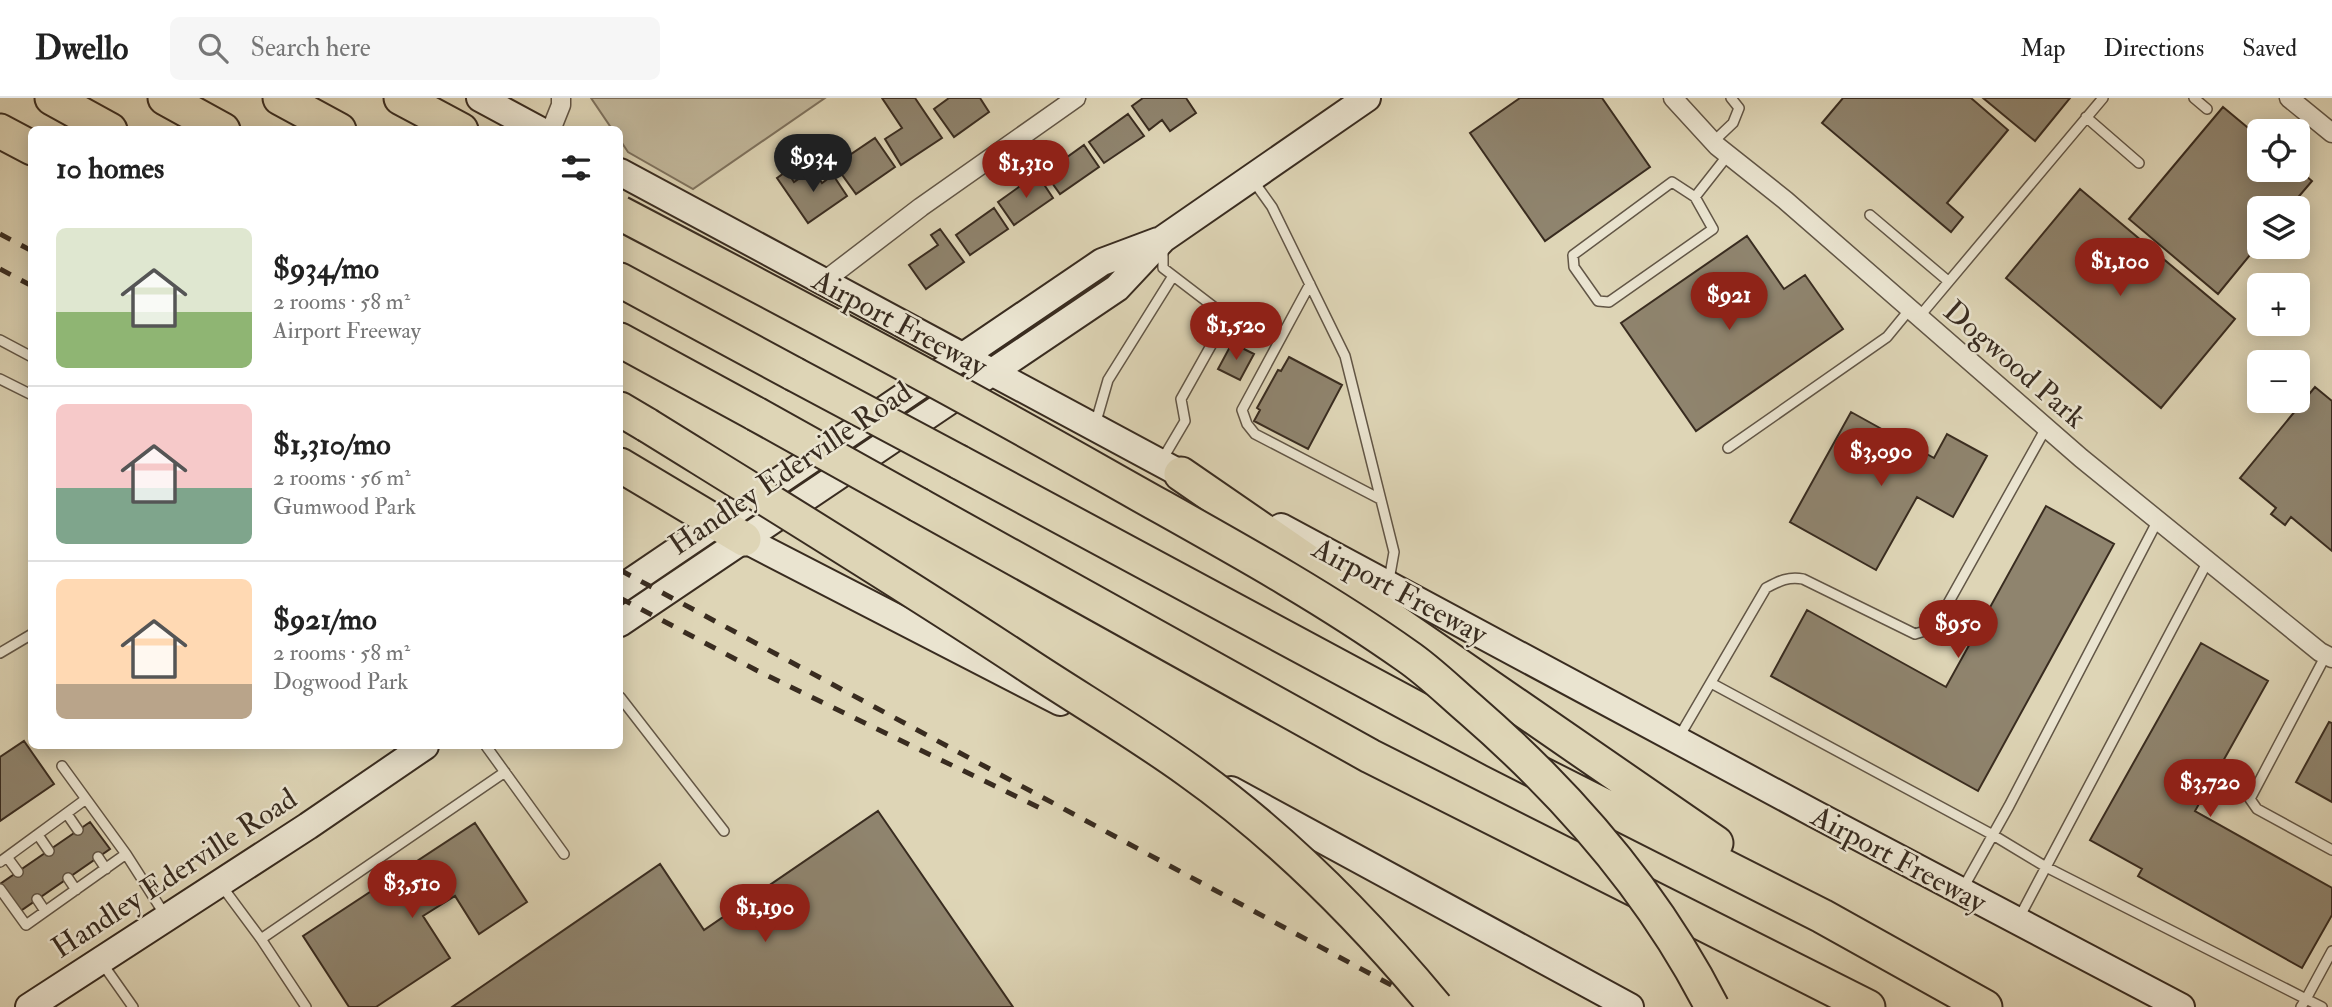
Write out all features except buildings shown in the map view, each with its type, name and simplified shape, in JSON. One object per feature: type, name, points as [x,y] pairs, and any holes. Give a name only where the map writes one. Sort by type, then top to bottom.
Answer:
[{"type":"highway","points":[[52,98],[103,126]]},
{"type":"highway","points":[[165,98],[216,126]]},
{"type":"highway","points":[[280,98],[332,126]]},
{"type":"highway","points":[[401,98],[454,126]]},
{"type":"highway","points":[[0,131],[28,146]]},
{"type":"highway","points":[[623,215],[985,407],[1297,584],[1410,657],[1501,736],[1574,809],[1639,889],[1687,961],[1712,1007]]},
{"type":"highway","points":[[623,282],[1494,750],[1822,916],[1985,1007]]},
{"type":"highway","points":[[623,342],[1370,757],[1868,1007]]},
{"type":"highway","points":[[633,417],[909,587],[1187,769],[1236,806],[1327,888],[1378,940],[1436,1007]]},
{"type":"highway","points":[[623,467],[731,531]]},
{"type":"highway","points":[[1171,468],[1822,916]]},
{"type":"main road","points":[[481,98],[532,126]]},
{"type":"main road","name":"Handley Ederville Road","points":[[623,587],[731,531],[991,372],[1117,288],[1163,239],[1367,98]]},
{"type":"main road","name":"Airport Freeway","points":[[623,174],[1677,740],[2181,1007]]},
{"type":"main road","name":"Handley Ederville Road","points":[[623,621],[731,531],[962,357],[1102,262],[1163,239]]},
{"type":"main road","points":[[731,531],[1262,806],[1630,1007]]},
{"type":"main road","name":"Handley Ederville Road","points":[[29,1007],[220,884],[421,749]]},
{"type":"street","points":[[553,126],[561,98]]},
{"type":"street","points":[[823,282],[921,207],[1076,98]]},
{"type":"street","name":"Dogwood Park","points":[[1673,98],[1713,142],[1785,200],[2046,428],[2207,561],[2329,656]]},
{"type":"street","points":[[2289,98],[2332,133]]},
{"type":"lane","points":[[1713,142],[1733,123],[1739,108],[1731,98]]},
{"type":"lane","points":[[1728,449],[1888,337],[1914,313],[1948,281],[2103,98]]},
{"type":"lane","points":[[2194,98],[2207,108]]},
{"type":"lane","points":[[2087,117],[2139,163]]},
{"type":"lane","points":[[1695,197],[1728,155]]},
{"type":"lane","points":[[1251,178],[1272,206],[1345,356],[1394,552],[1389,585]]},
{"type":"lane","points":[[1672,182],[1695,197],[1713,229],[1609,302],[1598,301],[1574,267],[1573,255],[1672,182]]},
{"type":"lane","points":[[1870,215],[1948,281]]},
{"type":"lane","points":[[1163,239],[1163,268],[1227,317],[1181,399],[1185,421],[1171,468]]},
{"type":"lane","points":[[1094,427],[1108,380],[1173,276]]},
{"type":"lane","points":[[1310,284],[1242,410],[1247,424],[1255,434],[1380,499]]},
{"type":"lane","points":[[0,340],[28,355]]},
{"type":"lane","points":[[0,379],[28,394]]},
{"type":"lane","points":[[1677,740],[1766,588],[1793,577],[1803,579],[1915,634],[1928,631],[1936,625],[2046,428]]},
{"type":"lane","points":[[1961,891],[2158,520]]},
{"type":"lane","points":[[2017,921],[2207,561]]},
{"type":"lane","points":[[0,653],[28,636]]},
{"type":"lane","points":[[2329,656],[2250,799],[2257,809],[2332,850]]},
{"type":"lane","points":[[1711,683],[1993,835],[2046,867],[2304,1003],[2322,1007]]},
{"type":"lane","points":[[623,701],[724,831]]},
{"type":"lane","points":[[488,749],[564,854]]},
{"type":"lane","points":[[62,766],[167,918]]},
{"type":"lane","points":[[261,939],[505,772]]},
{"type":"lane","points":[[18,872],[4,859],[86,799]]},
{"type":"lane","points":[[66,814],[78,830]]},
{"type":"lane","points":[[38,835],[49,851]]},
{"type":"lane","points":[[0,888],[26,925],[126,855]]},
{"type":"lane","points":[[98,857],[106,869]]},
{"type":"lane","points":[[68,878],[76,890]]},
{"type":"lane","points":[[220,884],[306,1007]]},
{"type":"lane","points":[[37,899],[45,911]]},
{"type":"lane","points":[[2304,1003],[2332,951]]},
{"type":"lane","points":[[100,961],[133,1007]]},
{"type":"shaded area","points":[[591,98],[825,98],[693,189],[628,152],[623,144],[623,126],[610,126]]},
{"type":"railway","points":[[0,234],[28,249]]},
{"type":"railway","points":[[0,269],[28,284]]},
{"type":"railway","points":[[623,572],[1432,1007]]},
{"type":"railway","points":[[623,600],[756,670],[1046,811]]}]
